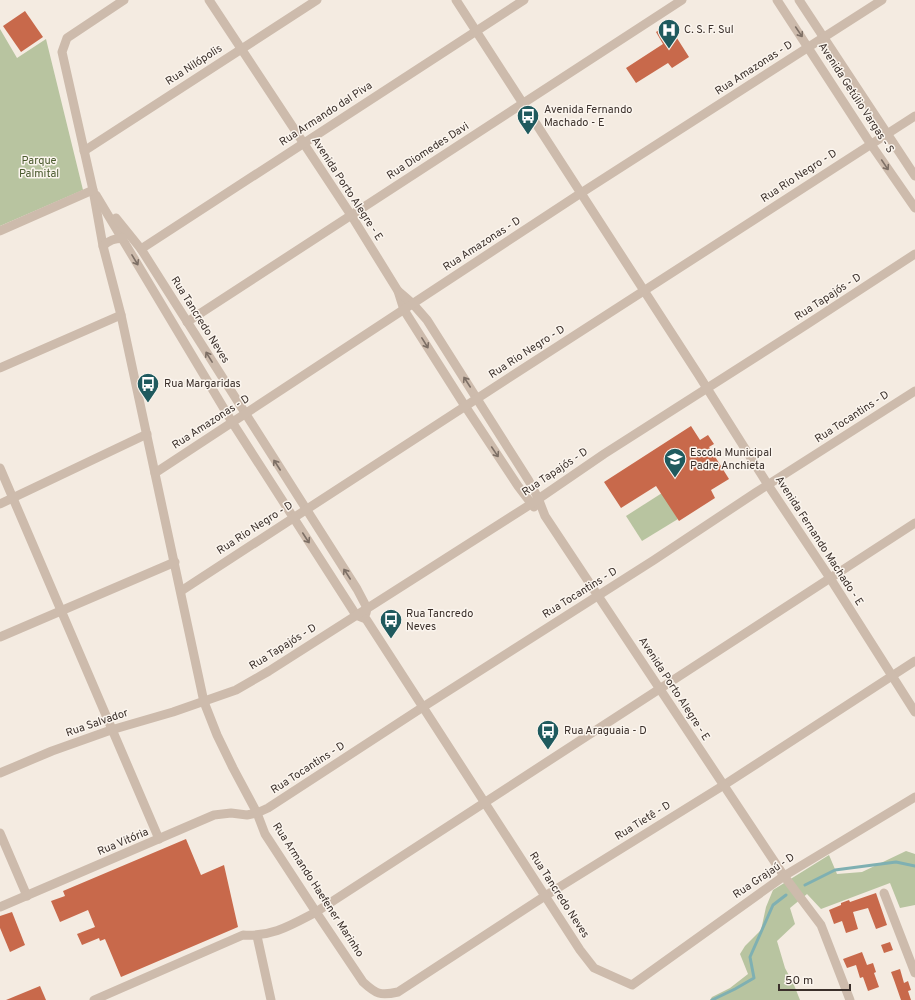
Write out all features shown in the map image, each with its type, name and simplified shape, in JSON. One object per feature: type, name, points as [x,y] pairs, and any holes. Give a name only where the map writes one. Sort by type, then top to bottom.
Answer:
[{"type":"street","points":[[124,0],[67,38],[62,52],[93,190],[103,246],[121,316],[175,562],[204,702]]},
{"type":"street","name":"Avenida Porto Alegre - E","points":[[209,0],[351,215],[398,291],[404,310],[465,406],[545,516],[784,876],[821,925],[850,1000]]},
{"type":"street","name":"Rua Nilópolis","points":[[84,151],[317,0]]},
{"type":"street","name":"Avenida Fernando Machado - E","points":[[456,0],[915,712]]},
{"type":"street","name":"Rua Armando dal Piva","points":[[141,249],[524,0]]},
{"type":"street","name":"Rua Diomedes Davi","points":[[187,322],[682,0]]},
{"type":"street","name":"Avenida Getúlio Vargas - S","points":[[778,0],[870,143],[915,208]]},
{"type":"street","name":"Avenida Getúlio Vargas - S","points":[[799,0],[915,176]]},
{"type":"street","name":"Rua Amazonas - D","points":[[155,473],[581,193],[882,0]]},
{"type":"street","name":"Rua Rio Negro - D","points":[[181,591],[870,143],[915,116]]},
{"type":"street","points":[[0,231],[93,190]]},
{"type":"street","points":[[93,190],[232,422],[293,518],[356,614],[366,619],[367,608]]},
{"type":"street","name":"Rua Tancredo Neves","points":[[93,190],[141,249],[357,589],[367,608]]},
{"type":"street","points":[[103,246],[116,238],[123,238]]},
{"type":"street","name":"Rua Tapajós - D","points":[[204,702],[236,690],[269,671],[915,254]]},
{"type":"street","name":"Avenida Porto Alegre - E","points":[[398,291],[413,304],[427,320],[529,481],[534,501]]},
{"type":"street","points":[[0,368],[121,316]]},
{"type":"street","name":"Rua Tocantins - D","points":[[257,813],[268,808],[915,391]]},
{"type":"street","points":[[0,504],[147,434]]},
{"type":"street","points":[[0,468],[159,839]]},
{"type":"street","points":[[94,1000],[243,935],[257,936],[280,930],[316,912],[915,523]]},
{"type":"street","points":[[0,637],[175,562]]},
{"type":"street","name":"Rua Tancredo Neves","points":[[366,619],[580,950],[594,968],[632,985]]},
{"type":"street","name":"Rua Tietê - D","points":[[382,994],[398,992],[545,896],[724,785],[915,661]]},
{"type":"street","name":"Rua Salvador","points":[[0,773],[52,751],[111,730],[204,702]]},
{"type":"street","name":"Rua Armando Haefener Marinho","points":[[204,702],[229,762],[257,813],[265,834],[363,982],[373,991],[382,994]]},
{"type":"street","name":"Rua Grajaú - D","points":[[632,985],[784,876],[915,797]]},
{"type":"street","name":"Rua Vitória","points":[[0,907],[214,815],[231,813],[246,815],[257,813]]},
{"type":"street","points":[[0,834],[27,896]]},
{"type":"street","points":[[884,893],[915,973]]},
{"type":"street","points":[[257,936],[271,1000]]},
{"type":"green space","name":"Parque Palmital","points":[[0,29],[17,58],[46,39],[83,190],[0,226]]},
{"type":"green space","points":[[662,493],[678,519],[642,541],[626,516]]},
{"type":"green space","points":[[906,851],[915,854],[915,905],[900,908],[890,883],[821,909],[807,894],[790,908],[795,924],[777,941],[785,968],[800,1000],[710,1000],[712,997],[730,988],[748,974],[740,954],[745,946],[761,930],[766,907],[773,890],[829,855],[837,874],[862,872]]},
{"type":"building","points":[[25,11],[43,37],[21,52],[3,26]]},
{"type":"building","name":"C. S. F. Sul","points":[[668,24],[689,57],[672,68],[668,63],[636,83],[626,68],[663,44],[656,32]]},
{"type":"building","points":[[691,426],[700,440],[708,435],[714,444],[709,447],[729,479],[711,490],[715,498],[679,521],[656,486],[621,508],[604,482]]},
{"type":"building","points":[[186,839],[201,875],[224,865],[238,927],[121,977],[105,939],[100,941],[99,938],[82,945],[77,934],[95,927],[88,910],[60,922],[51,901],[65,896],[63,891]]},
{"type":"building","points":[[876,893],[887,925],[876,929],[868,908],[853,912],[858,929],[846,933],[842,921],[834,924],[829,910],[849,900],[850,902]]},
{"type":"building","points":[[12,912],[25,945],[10,952],[0,928],[0,916]]},
{"type":"building","points":[[890,942],[893,950],[884,953],[881,945]]},
{"type":"building","points":[[862,952],[867,965],[873,963],[876,972],[874,973],[879,987],[868,991],[863,977],[860,978],[856,965],[847,968],[843,959]]},
{"type":"building","points":[[900,969],[904,983],[908,981],[911,990],[908,991],[911,1000],[901,1000],[891,972]]},
{"type":"building","points":[[40,986],[46,1000],[6,1000]]},
{"type":"waterway","points":[[805,885],[835,870],[896,862],[915,866]]},
{"type":"waterway","points":[[712,1000],[754,978],[750,957],[773,905],[786,895]]},
{"type":"place","name":"C. S. F. Sul","points":[[669,50]]},
{"type":"place","name":"Avenida Fernando Machado - E","points":[[528,136]]},
{"type":"place","name":"Rua Margaridas","points":[[148,404]]},
{"type":"place","name":"Escola Municipal Padre Anchieta","points":[[675,478]]},
{"type":"place","name":"Rua Tancredo Neves","points":[[391,640]]},
{"type":"place","name":"Rua Araguaia - D","points":[[548,750]]}]
